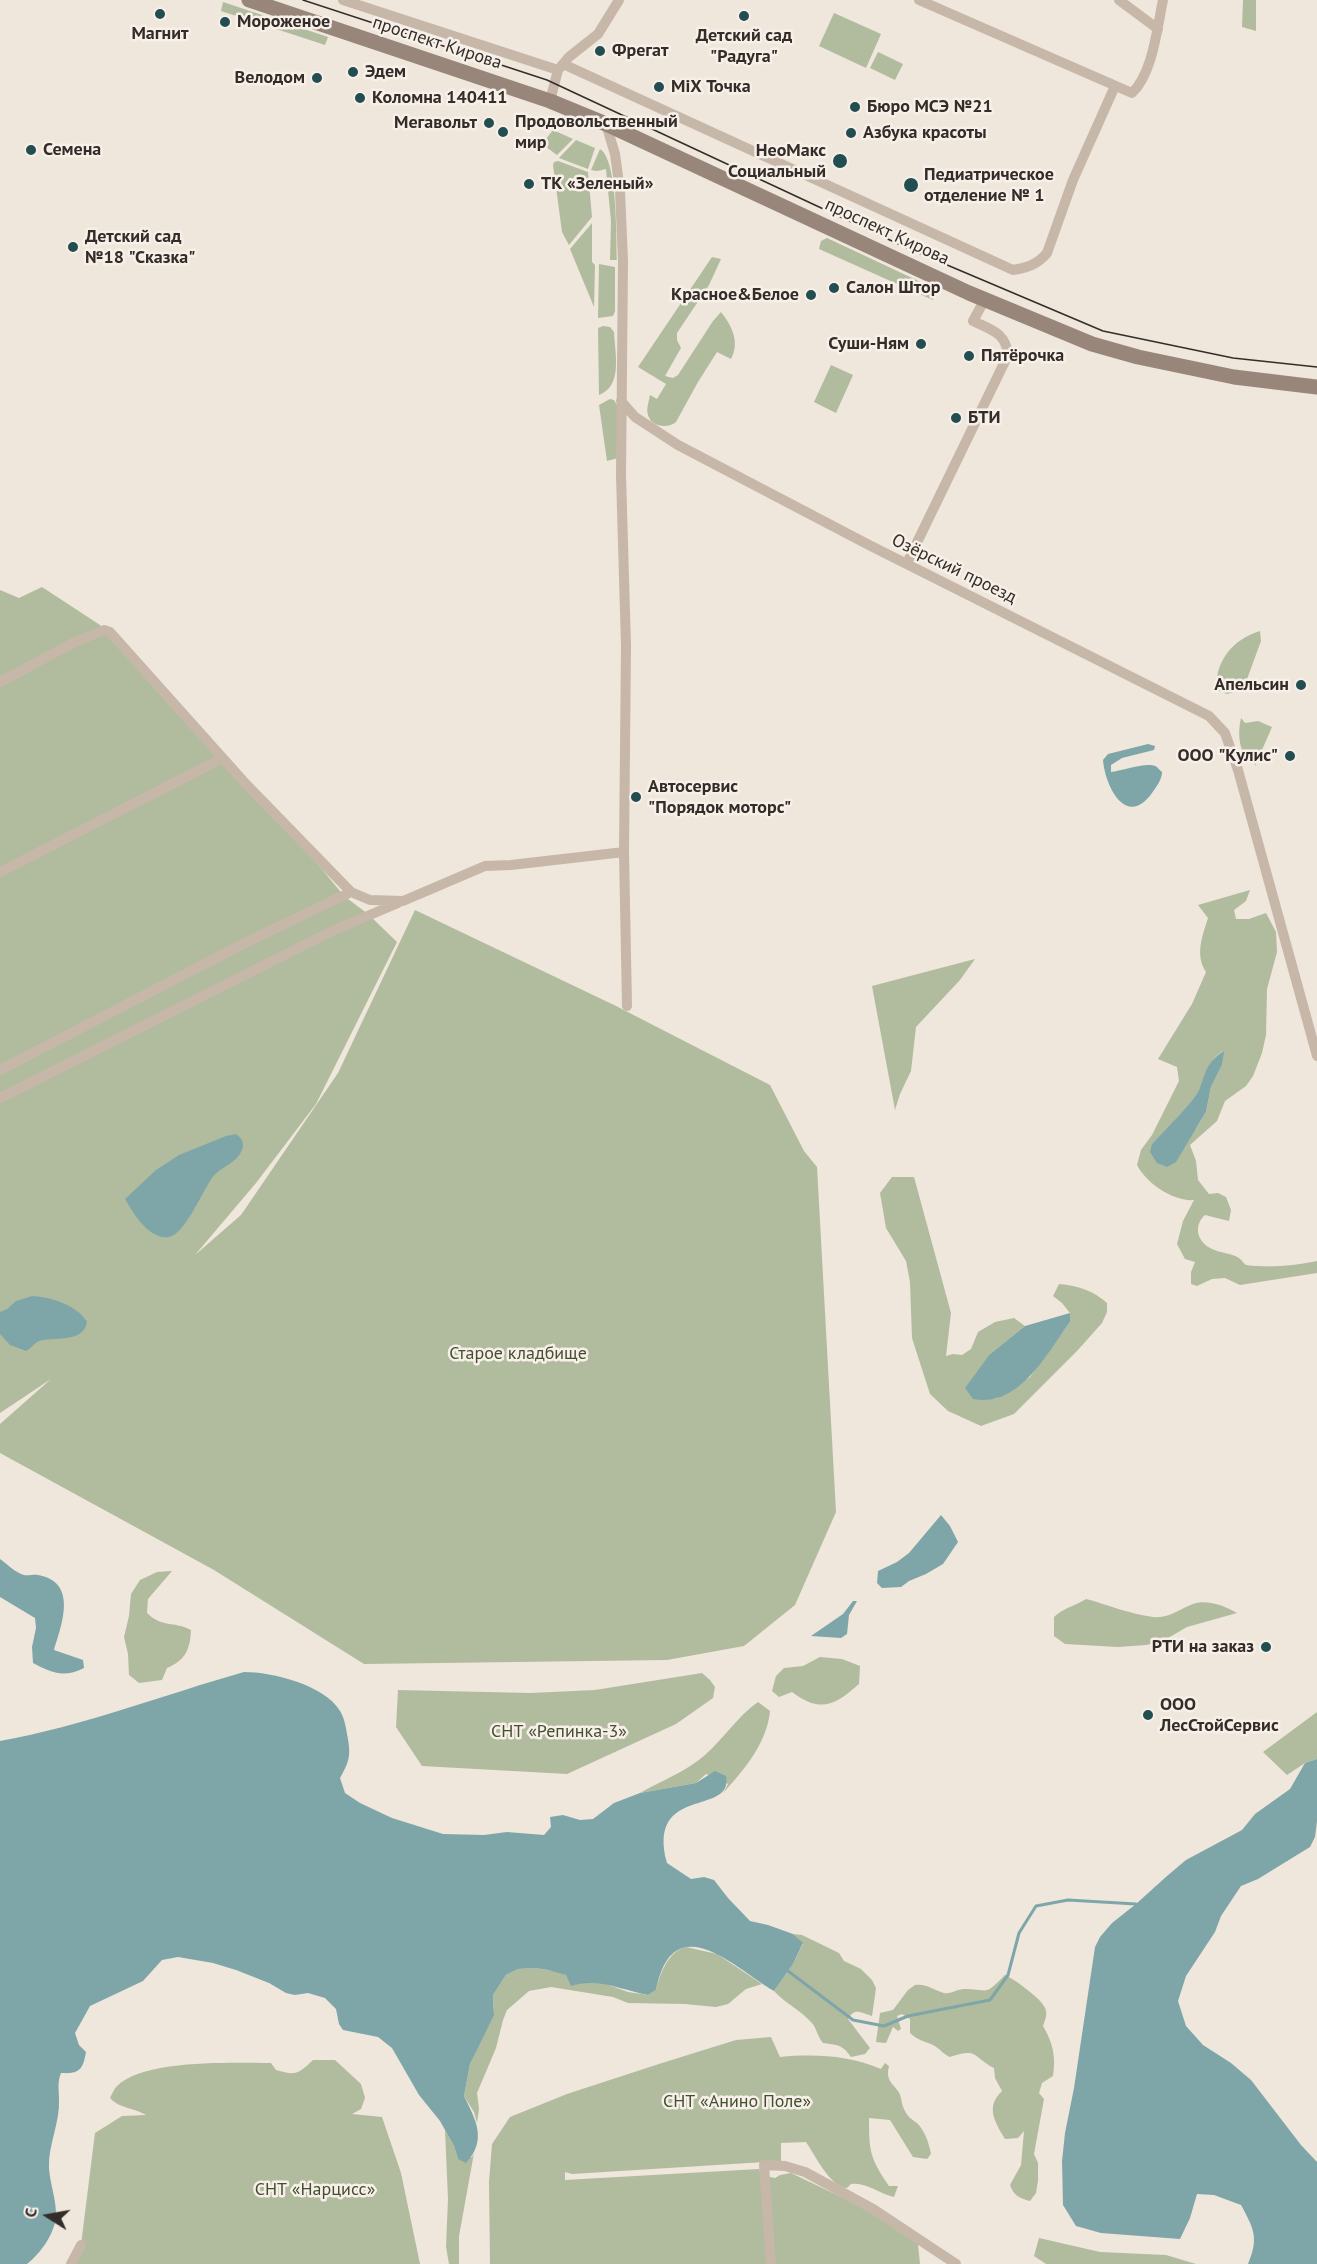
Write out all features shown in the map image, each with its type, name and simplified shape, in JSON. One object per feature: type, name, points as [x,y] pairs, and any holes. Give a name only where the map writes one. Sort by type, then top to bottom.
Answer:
[{"type":"main road","name":"проспект Кирова","points":[[249,0],[550,101],[606,124],[985,299],[1110,350],[1234,377],[1317,387]]},
{"type":"street","points":[[550,101],[561,67],[598,34],[619,0]]},
{"type":"street","points":[[919,0],[1132,93],[1141,84],[1158,29],[1163,0]]},
{"type":"street","points":[[1119,0],[1158,29]]},
{"type":"street","points":[[349,1],[561,67],[1013,270],[1025,269],[1041,260],[1047,253],[1073,180],[1115,86]]},
{"type":"street","points":[[606,124],[615,154],[620,190],[622,261],[621,401],[626,646],[624,852],[627,1006]]},
{"type":"street","points":[[907,563],[1008,356],[1007,344],[1002,338],[996,332],[973,321],[985,299]]},
{"type":"street","name":"Озёрский проезд","points":[[621,401],[636,417],[678,445],[1209,716],[1225,733],[1238,770],[1317,1056]]},
{"type":"street","points":[[0,682],[75,642],[104,630],[110,632],[246,784],[351,892],[370,900],[403,901]]},
{"type":"street","points":[[0,872],[218,761]]},
{"type":"street","points":[[0,1098],[332,931],[485,866],[624,852]]},
{"type":"street","points":[[0,1070],[245,943],[351,892]]},
{"type":"street","points":[[771,2264],[764,2165],[785,2166],[805,2172],[873,2209],[956,2264]]},
{"type":"street","points":[[71,2264],[81,2245]]},
{"type":"green space","points":[[1243,0],[1256,0],[1256,31],[1242,27]]},
{"type":"green space","points":[[223,2],[328,37],[325,45],[221,11]]},
{"type":"green space","points":[[834,13],[881,34],[866,68],[819,46]]},
{"type":"green space","points":[[878,52],[903,64],[895,80],[870,68]]},
{"type":"green space","points":[[553,130],[573,139],[557,155],[542,144]]},
{"type":"green space","points":[[576,140],[595,148],[588,169],[559,158]]},
{"type":"green space","points":[[600,149],[606,156],[613,183],[617,260],[610,260],[611,221],[606,169],[591,170]]},
{"type":"green space","points":[[558,161],[588,172],[592,217],[569,245],[562,232],[553,165]]},
{"type":"green space","points":[[592,223],[592,262],[595,265],[594,307],[570,249]]},
{"type":"green space","points":[[827,238],[927,285],[935,292],[933,300],[819,249],[821,241]]},
{"type":"green space","points":[[712,257],[721,259],[709,285],[677,333],[677,340],[681,348],[665,376],[673,378],[678,375],[721,312],[734,334],[734,353],[731,359],[717,352],[676,422],[669,426],[660,426],[650,419],[647,408],[650,395],[657,399],[666,384],[638,367]]},
{"type":"green space","points":[[599,264],[615,267],[615,311],[613,316],[598,318]]},
{"type":"green space","points":[[610,327],[614,332],[616,368],[612,384],[607,391],[599,395],[598,328]]},
{"type":"green space","points":[[831,365],[853,375],[836,413],[814,402]]},
{"type":"green space","points":[[610,399],[614,400],[617,405],[618,458],[607,461],[599,405]]},
{"type":"green space","name":"Старое кладбище","points":[[42,587],[100,625],[344,896],[368,914],[397,942],[316,1104],[256,1183],[195,1255],[241,1215],[338,1073],[415,910],[614,1005],[770,1085],[804,1151],[817,1167],[836,1512],[795,1605],[744,1646],[667,1660],[364,1664],[214,1570],[0,1453],[0,1424],[51,1379],[0,1413],[0,590],[19,598]]},
{"type":"green space","points":[[1260,631],[1261,641],[1243,690],[1227,694],[1217,690],[1219,670],[1227,653],[1241,640]]},
{"type":"green space","points":[[1241,718],[1245,723],[1258,721],[1272,727],[1255,766],[1254,758],[1248,759],[1241,745],[1239,734]]},
{"type":"green space","points":[[1250,890],[1246,901],[1234,910],[1236,919],[1249,919],[1266,913],[1276,932],[1277,952],[1267,989],[1266,1035],[1253,1076],[1246,1086],[1225,1101],[1217,1121],[1190,1145],[1196,1161],[1198,1180],[1209,1194],[1218,1193],[1226,1197],[1231,1210],[1229,1221],[1205,1215],[1199,1224],[1198,1234],[1207,1246],[1236,1256],[1246,1265],[1282,1266],[1317,1261],[1317,1273],[1240,1285],[1225,1278],[1212,1279],[1197,1286],[1191,1284],[1191,1272],[1195,1262],[1185,1259],[1177,1244],[1183,1221],[1194,1200],[1178,1198],[1161,1190],[1141,1172],[1137,1165],[1141,1150],[1152,1135],[1179,1081],[1177,1067],[1158,1059],[1192,1004],[1206,972],[1200,952],[1208,918],[1198,905]],"holes":[[[1223,1051],[1222,1065],[1211,1087],[1206,1112],[1196,1129],[1152,1144],[1190,1103],[1199,1090],[1210,1064]]]},
{"type":"green space","points":[[975,959],[960,980],[916,1027],[911,1071],[895,1110],[872,986]]},
{"type":"green space","points":[[892,1177],[914,1177],[951,1313],[946,1356],[962,1355],[971,1349],[978,1332],[995,1322],[1014,1318],[1025,1326],[990,1354],[995,1399],[1030,1377],[1070,1322],[1070,1313],[1053,1296],[1059,1284],[1085,1289],[1107,1303],[1107,1312],[1102,1323],[1014,1414],[981,1426],[948,1411],[930,1394],[912,1338],[910,1282],[906,1261],[886,1228],[880,1193]]},
{"type":"green space","points":[[172,1571],[148,1599],[147,1613],[163,1623],[191,1630],[190,1643],[183,1657],[167,1668],[162,1680],[139,1683],[129,1675],[124,1637],[131,1594],[140,1580],[157,1572]]},
{"type":"green space","points":[[1086,1599],[1127,1612],[1153,1617],[1164,1617],[1193,1604],[1204,1602],[1237,1613],[1187,1627],[1161,1642],[1146,1645],[1118,1647],[1065,1644],[1054,1636],[1054,1617]]},
{"type":"green space","points":[[820,1657],[842,1659],[860,1666],[859,1684],[834,1702],[827,1704],[811,1703],[792,1692],[779,1697],[772,1691],[776,1676],[784,1668],[803,1666]]},
{"type":"green space","name":"СНТ «Репинка-3»","points":[[702,1673],[715,1687],[713,1698],[676,1724],[567,1774],[422,1766],[396,1727],[398,1690],[531,1693],[595,1690]]},
{"type":"green space","points":[[758,1702],[770,1711],[764,1734],[753,1755],[723,1793],[728,1784],[706,1774],[696,1783],[640,1793],[698,1761]]},
{"type":"green space","points":[[1317,1712],[1317,1759],[1305,1763],[1287,1775],[1263,1752]]},
{"type":"green space","points":[[793,1934],[802,1935],[839,1953],[844,1961],[861,1969],[872,1980],[876,1988],[872,2016],[856,2012],[848,2019],[870,2048],[865,2054],[851,2057],[839,2046],[823,2043],[811,2022],[774,1991],[793,1964],[803,1944]]},
{"type":"green space","points":[[686,1947],[717,1954],[762,1984],[746,1989],[728,2004],[716,2007],[628,2003],[613,1997],[551,1987],[529,1991],[507,2010],[503,2020],[496,2048],[477,2093],[479,2109],[477,2123],[474,2112],[464,2096],[470,2064],[494,2010],[493,1995],[506,1975],[518,1969],[535,1968],[560,1972],[583,1982],[603,1983],[628,1992],[648,1995],[656,1990],[670,1958],[674,1953]]},
{"type":"green space","points":[[1005,1975],[1043,2004],[1046,2017],[1043,2026],[1054,2056],[1053,2076],[1042,2083],[1039,2093],[1044,2099],[1034,2154],[1038,2163],[1038,2181],[1036,2193],[1030,2201],[1017,2196],[1010,2185],[1021,2165],[1024,2131],[1018,2138],[1005,2139],[998,2127],[993,2109],[1002,2091],[995,2078],[994,2068],[971,2053],[950,2057],[933,2045],[915,2037],[910,2033],[910,2019],[902,2014],[897,2016],[901,2029],[898,2031],[893,2027],[886,2043],[876,2042],[880,2013],[893,2010],[908,1990],[915,1985],[926,1986],[944,1993],[964,1989],[986,1990]]},
{"type":"green space","name":"СНТ «Анино Поле»","points":[[771,2037],[780,2057],[831,2057],[856,2061],[881,2069],[885,2063],[889,2066],[889,2080],[899,2093],[906,2114],[920,2126],[924,2133],[931,2154],[927,2159],[913,2157],[890,2120],[869,2118],[872,2154],[889,2186],[898,2186],[894,2197],[868,2186],[851,2184],[847,2188],[841,2186],[829,2176],[806,2142],[781,2143],[781,2161],[572,2174],[565,2172],[565,2180],[759,2169],[761,2175],[775,2178],[791,2173],[866,2209],[918,2244],[920,2264],[490,2264],[489,2182],[492,2144],[510,2117],[567,2094],[736,2040]]},
{"type":"green space","name":"СНТ «Нарцисс»","points":[[313,2060],[335,2060],[361,2084],[365,2098],[361,2109],[352,2114],[382,2117],[401,2173],[420,2264],[71,2264],[81,2245],[95,2133],[122,2116],[146,2115],[117,2104],[110,2098],[117,2086],[130,2077],[148,2071],[190,2064],[271,2063],[276,2070],[293,2073],[300,2071]]},
{"type":"green space","points":[[445,2130],[458,2159],[472,2157],[474,2153],[459,2236],[459,2264],[449,2264],[446,2247],[448,2199]]},
{"type":"green space","points":[[1039,2238],[1100,2252],[1166,2255],[1196,2264],[1046,2264],[1034,2256]]},
{"type":"water","points":[[1148,744],[1155,746],[1154,750],[1122,758],[1111,765],[1111,772],[1151,765],[1156,766],[1162,772],[1157,786],[1143,803],[1134,807],[1126,805],[1118,800],[1113,791],[1103,760],[1108,754]]},
{"type":"water","points":[[1224,1051],[1222,1065],[1211,1087],[1206,1112],[1176,1162],[1167,1167],[1157,1163],[1150,1152],[1152,1144],[1190,1103],[1199,1090],[1210,1063]]},
{"type":"water","points":[[236,1134],[243,1145],[241,1151],[234,1160],[212,1178],[181,1228],[169,1237],[162,1237],[148,1230],[125,1199],[156,1170],[179,1155]]},
{"type":"water","points":[[32,1296],[55,1300],[77,1311],[87,1322],[84,1329],[73,1337],[37,1342],[26,1351],[10,1345],[0,1334],[0,1312],[16,1301]]},
{"type":"water","points":[[1070,1313],[1070,1322],[1031,1376],[1005,1395],[990,1400],[973,1399],[965,1388],[990,1354],[1025,1326]]},
{"type":"water","points":[[941,1515],[958,1542],[943,1564],[901,1587],[882,1588],[877,1583],[878,1571],[909,1553]]},
{"type":"water","points":[[0,1559],[21,1574],[38,1575],[50,1579],[58,1586],[63,1595],[64,1605],[54,1650],[83,1660],[84,1668],[70,1673],[58,1673],[33,1663],[35,1618],[0,1597]]},
{"type":"water","points":[[853,1601],[857,1601],[849,1615],[847,1634],[841,1638],[811,1636],[843,1614]]},
{"type":"water","points":[[244,1672],[283,1677],[310,1687],[333,1702],[343,1716],[348,1741],[349,1757],[340,1778],[345,1793],[392,1818],[443,1834],[484,1835],[507,1832],[544,1835],[551,1827],[550,1817],[563,1815],[580,1820],[593,1819],[614,1803],[640,1793],[696,1783],[715,1771],[726,1776],[725,1788],[717,1796],[692,1805],[679,1812],[668,1822],[664,1838],[667,1863],[691,1879],[704,1877],[714,1880],[750,1921],[793,1934],[803,1943],[793,1964],[774,1991],[724,1958],[706,1950],[690,1947],[676,1951],[664,1965],[656,1990],[648,1995],[610,1985],[590,1983],[571,1986],[566,1975],[535,1968],[518,1969],[506,1975],[493,1995],[494,2015],[470,2064],[464,2096],[475,2121],[478,2137],[477,2146],[466,2163],[458,2159],[454,2146],[440,2121],[419,2095],[392,2048],[378,2037],[343,2030],[339,2024],[336,2009],[325,1998],[308,1993],[295,1995],[286,1993],[269,1983],[213,1963],[178,1957],[162,1960],[143,1981],[90,2006],[75,2033],[79,2045],[86,2052],[82,2067],[76,2072],[61,2073],[59,2080],[59,2109],[49,2159],[56,2208],[51,2235],[27,2264],[0,2264],[0,1741],[92,1719]]},
{"type":"water","points":[[1317,1759],[1317,1821],[1315,1837],[1310,1847],[1258,1879],[1241,1886],[1221,1916],[1215,1932],[1186,1976],[1178,2001],[1186,2026],[1203,2045],[1231,2063],[1251,2080],[1301,2145],[1317,2162],[1317,2264],[1248,2264],[1254,2240],[1249,2221],[1241,2205],[1214,2195],[1197,2194],[1190,2218],[1180,2239],[1101,2233],[1076,2226],[1063,2205],[1062,2161],[1095,1947],[1100,1937],[1112,1923],[1186,1860],[1242,1830],[1255,1814],[1290,1789],[1305,1763]]},
{"type":"waterway","points":[[788,1971],[853,2020],[884,2026],[908,2016],[990,2000],[1008,1975],[1019,1933],[1036,1906],[1068,1900],[1136,1904]]},
{"type":"tram line","points":[[303,0],[547,80],[907,248],[1103,331],[1233,358],[1317,367]]},
{"type":"place","name":"Магнит","points":[[160,14]]},
{"type":"place","name":"Детский сад \"Радуга\"","points":[[744,16]]},
{"type":"place","name":"Мороженое","points":[[225,22]]},
{"type":"place","name":"Фрегат","points":[[600,51]]},
{"type":"place","name":"Эдем","points":[[353,72]]},
{"type":"place","name":"Велодом","points":[[317,78]]},
{"type":"place","name":"MiX Точка","points":[[659,87]]},
{"type":"place","name":"Коломна 140411","points":[[360,98]]},
{"type":"place","name":"Бюро МСЭ №21","points":[[855,107]]},
{"type":"place","name":"Мегавольт","points":[[489,123]]},
{"type":"place","name":"Продовольственный мир","points":[[503,132]]},
{"type":"place","name":"Азбука красоты","points":[[851,133]]},
{"type":"place","name":"Семена","points":[[31,150]]},
{"type":"place","name":"НеоМакс Социальный","points":[[840,161]]},
{"type":"place","name":"ТК «Зеленый»","points":[[529,184]]},
{"type":"place","name":"Педиатрическое отделение № 1","points":[[911,185]]},
{"type":"place","name":"Детский сад №18 \"Сказка\"","points":[[73,247]]},
{"type":"place","name":"Салон Штор","points":[[834,288]]},
{"type":"place","name":"Красное&Белое","points":[[811,295]]},
{"type":"place","name":"Суши-Ням","points":[[921,344]]},
{"type":"place","name":"Пятёрочка","points":[[969,356]]},
{"type":"place","name":"БТИ","points":[[956,418]]},
{"type":"place","name":"Апельсин","points":[[1301,685]]},
{"type":"place","name":"ООО \"Кулис\"","points":[[1290,756]]},
{"type":"place","name":"Автосервис \"Порядок моторс\"","points":[[636,797]]},
{"type":"place","name":"РТИ на заказ","points":[[1266,1647]]},
{"type":"place","name":"ООО ЛесСтойСервис","points":[[1148,1715]]}]
